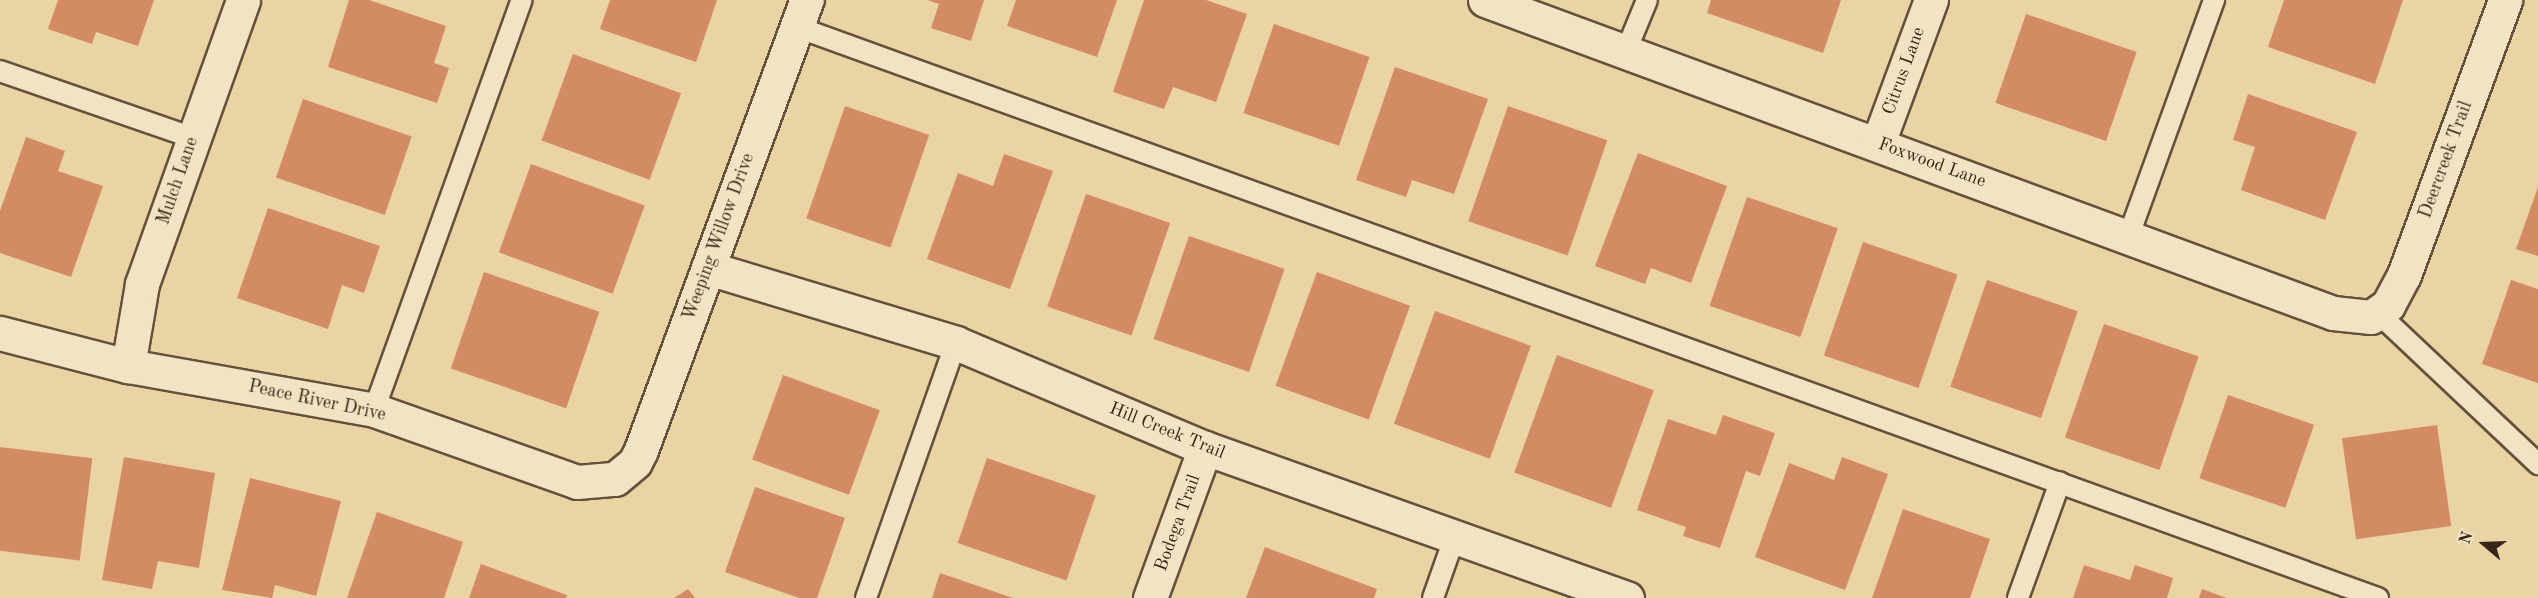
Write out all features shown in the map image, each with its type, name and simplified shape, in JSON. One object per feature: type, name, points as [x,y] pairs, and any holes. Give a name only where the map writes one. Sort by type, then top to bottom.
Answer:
[{"type":"street","name":"Mulch Lane","points":[[128,366],[142,284],[243,0]]},
{"type":"street","name":"Foxwood Lane","points":[[1485,0],[2129,235],[2333,313],[2379,314]]},
{"type":"street","name":"Citrus Lane","points":[[1878,143],[1931,0]]},
{"type":"street","name":"Deercreek Trail","points":[[2379,314],[2404,275],[2505,0]]},
{"type":"street","name":"Weeping Willow Drive","points":[[626,471],[641,450],[802,13]]},
{"type":"street","name":"Hill Creek Trail","points":[[708,268],[956,343],[1205,448],[1626,598]]},
{"type":"street","name":"Peace River Drive","points":[[0,333],[128,366],[374,410],[577,482],[603,483],[626,471]]},
{"type":"street","name":"Bodega Trail","points":[[1150,598],[1205,448]]},
{"type":"lane","points":[[374,410],[522,0]]},
{"type":"lane","points":[[1626,51],[1647,0]]},
{"type":"lane","points":[[2129,235],[2214,0]]},
{"type":"lane","points":[[802,13],[2060,482],[2378,598]]},
{"type":"lane","points":[[0,71],[193,138]]},
{"type":"lane","points":[[2379,314],[2538,464]]},
{"type":"lane","points":[[866,598],[956,343]]},
{"type":"lane","points":[[2018,598],[2060,482]]},
{"type":"lane","points":[[1433,598],[1455,536]]},
{"type":"building","points":[[58,0],[154,0],[138,46],[96,32],[92,44],[48,29]]},
{"type":"building","points":[[349,0],[369,0],[446,26],[434,63],[449,68],[437,103],[328,67]]},
{"type":"building","points":[[610,0],[717,0],[696,62],[600,29]]},
{"type":"building","points":[[927,0],[984,0],[971,41],[931,28],[939,4]]},
{"type":"building","points":[[1016,0],[1117,0],[1097,57],[1007,26]]},
{"type":"building","points":[[1144,0],[1206,0],[1247,14],[1216,102],[1173,87],[1164,109],[1113,92]]},
{"type":"building","points":[[1711,0],[1841,0],[1823,53],[1707,13]]},
{"type":"building","points":[[2284,0],[2403,0],[2375,84],[2268,47]]},
{"type":"building","points":[[2026,14],[2137,52],[2106,141],[1995,103]]},
{"type":"building","points":[[1274,24],[1369,57],[1339,146],[1243,113]]},
{"type":"building","points":[[573,54],[681,93],[650,180],[542,140]]},
{"type":"building","points":[[1395,67],[1488,99],[1454,194],[1412,180],[1406,197],[1356,180]]},
{"type":"building","points":[[2248,94],[2357,132],[2325,220],[2241,190],[2255,147],[2233,140]]},
{"type":"building","points":[[303,99],[412,136],[385,215],[276,177]]},
{"type":"building","points":[[845,106],[929,135],[890,247],[806,219]]},
{"type":"building","points":[[1508,106],[1607,140],[1568,256],[1468,221]]},
{"type":"building","points":[[26,137],[65,151],[58,171],[103,186],[71,277],[0,253],[0,211]]},
{"type":"building","points":[[1638,153],[1727,186],[1691,283],[1651,268],[1645,284],[1595,266]]},
{"type":"building","points":[[1004,154],[1053,171],[1010,289],[927,259],[958,173],[993,186]]},
{"type":"building","points":[[531,164],[645,205],[613,294],[499,252]]},
{"type":"building","points":[[2538,187],[2538,256],[2516,249]]},
{"type":"building","points":[[1086,194],[1170,223],[1131,335],[1047,307]]},
{"type":"building","points":[[1747,197],[1838,228],[1800,337],[1710,306]]},
{"type":"building","points":[[268,208],[380,246],[364,293],[342,285],[328,329],[237,298]]},
{"type":"building","points":[[1189,236],[1284,269],[1249,372],[1154,339]]},
{"type":"building","points":[[1863,242],[1958,275],[1918,388],[1824,355]]},
{"type":"building","points":[[484,272],[599,312],[566,408],[451,368]]},
{"type":"building","points":[[1317,272],[1410,306],[1369,420],[1276,386]]},
{"type":"building","points":[[1987,280],[2078,311],[2041,418],[1950,387]]},
{"type":"building","points":[[2511,280],[2538,289],[2538,383],[2482,364]]},
{"type":"building","points":[[1435,311],[1531,346],[1490,459],[1394,424]]},
{"type":"building","points":[[2104,324],[2199,357],[2159,470],[2065,437]]},
{"type":"building","points":[[1557,355],[1654,390],[1611,508],[1514,472]]},
{"type":"building","points":[[783,375],[880,410],[849,495],[752,460]]},
{"type":"building","points":[[2228,395],[2314,425],[2285,508],[2199,478]]},
{"type":"building","points":[[1723,415],[1775,433],[1760,476],[1746,471],[1720,548],[1683,536],[1686,527],[1637,510],[1668,419],[1716,435]]},
{"type":"building","points":[[2437,425],[2451,526],[2356,539],[2342,438]]},
{"type":"building","points":[[0,447],[92,458],[80,561],[0,551]]},
{"type":"building","points":[[124,457],[215,473],[199,568],[158,561],[152,589],[102,580]]},
{"type":"building","points":[[1842,457],[1888,474],[1845,590],[1755,557],[1789,463],[1834,480]]},
{"type":"building","points":[[987,458],[1096,495],[1066,581],[958,543]]},
{"type":"building","points":[[250,478],[341,501],[316,596],[275,585],[272,598],[222,590]]},
{"type":"building","points":[[755,487],[845,518],[817,598],[799,598],[725,572]]},
{"type":"building","points":[[1903,509],[1990,539],[1970,598],[1872,598]]},
{"type":"building","points":[[377,512],[463,542],[444,598],[347,598]]},
{"type":"building","points":[[1265,547],[1377,589],[1374,598],[1246,598]]},
{"type":"building","points":[[481,564],[567,595],[566,598],[469,598]]},
{"type":"building","points":[[2084,565],[2130,580],[2135,565],[2173,578],[2167,598],[2073,598]]},
{"type":"building","points":[[940,573],[1013,598],[932,598]]},
{"type":"building","points":[[688,589],[695,598],[674,598]]},
{"type":"building","points":[[2202,589],[2227,598],[2199,598]]}]
